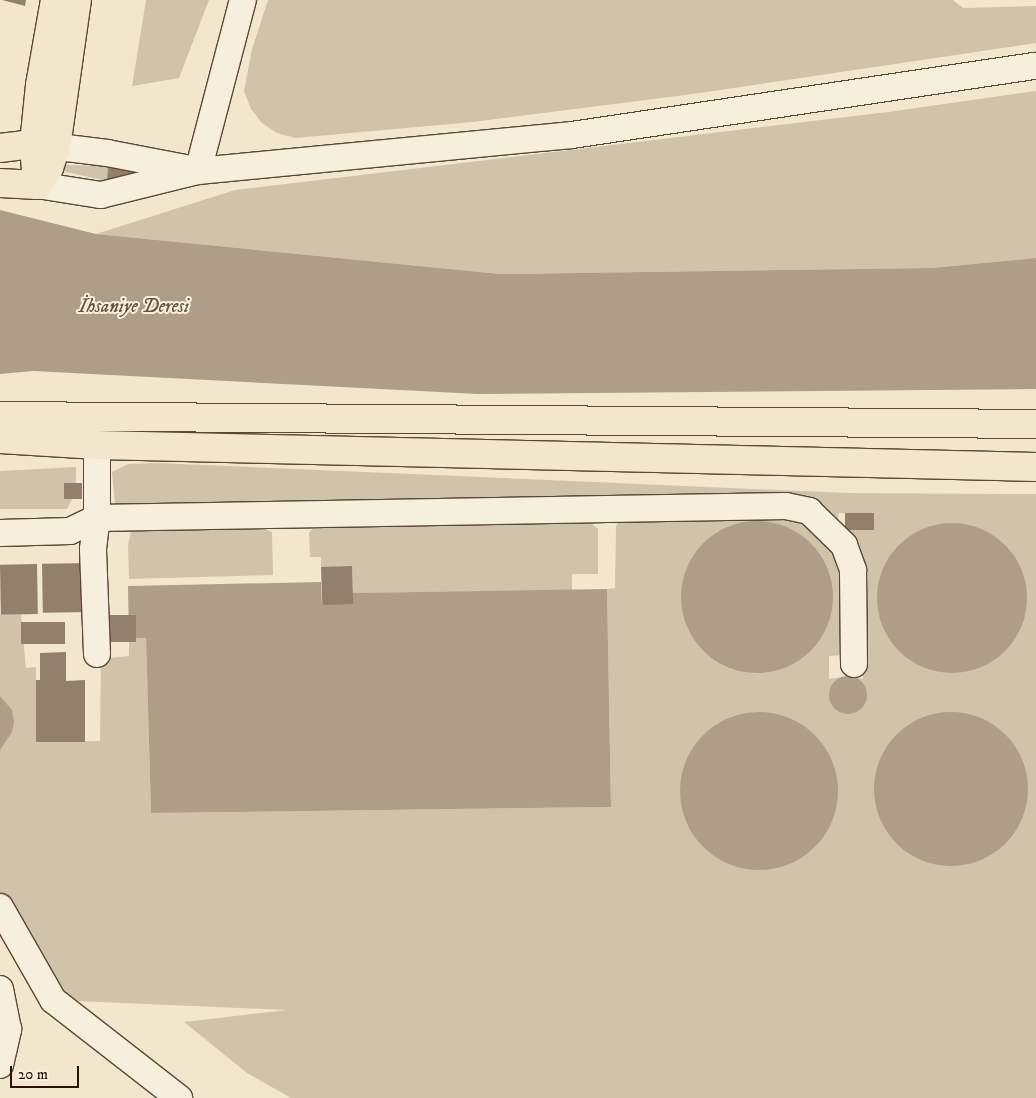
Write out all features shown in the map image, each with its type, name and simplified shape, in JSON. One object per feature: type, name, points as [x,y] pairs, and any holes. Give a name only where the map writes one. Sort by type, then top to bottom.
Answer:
[{"type":"main road","points":[[45,146],[40,85],[55,0]]},
{"type":"main road","points":[[0,183],[37,185],[77,0]]},
{"type":"main road","points":[[0,148],[45,146]]},
{"type":"main road","points":[[0,416],[1036,424]]},
{"type":"main road","points":[[0,439],[97,445],[1036,468]]},
{"type":"street","points":[[198,171],[243,0]]},
{"type":"street","points":[[37,185],[101,195],[198,171],[572,135],[1036,66]]},
{"type":"street","points":[[45,146],[106,153],[198,171]]},
{"type":"street","points":[[97,445],[97,518],[93,549],[97,654]]},
{"type":"street","points":[[0,533],[70,531],[97,518],[786,506],[808,511],[844,545],[854,570],[854,664]]},
{"type":"street","points":[[0,907],[53,1000],[179,1098]]},
{"type":"street","points":[[0,988],[4,1028],[0,1065]]},
{"type":"shaded area","points":[[146,0],[209,0],[179,78],[132,86]]},
{"type":"shaded area","points":[[268,0],[953,0],[963,8],[1036,6],[1036,43],[693,94],[473,122],[295,138],[277,133],[262,123],[251,109],[244,91],[252,49]]},
{"type":"shaded area","points":[[1036,91],[1036,258],[931,268],[500,274],[96,234],[235,190],[888,112]]},
{"type":"shaded area","points":[[64,165],[108,166],[107,181],[57,170]]},
{"type":"shaded area","points":[[156,463],[847,493],[1036,494],[1036,1098],[291,1098],[247,1073],[184,1022],[287,1010],[53,1000],[0,892],[0,615],[21,614],[26,668],[36,667],[36,742],[100,741],[101,659],[129,656],[129,638],[146,637],[151,813],[611,807],[607,589],[615,588],[616,527],[619,520],[627,516],[778,512],[797,516],[810,524],[832,544],[846,572],[849,649],[846,655],[829,656],[829,679],[850,676],[863,679],[860,568],[840,530],[874,529],[873,513],[839,513],[838,519],[829,518],[808,505],[792,500],[756,499],[576,498],[123,507],[115,504],[112,472],[128,464]]},
{"type":"shaded area","points":[[76,467],[76,483],[64,483],[64,499],[72,499],[67,509],[0,509],[0,471]]},
{"type":"shaded area","points":[[587,520],[598,529],[598,574],[572,574],[572,590],[353,593],[352,567],[321,567],[321,557],[310,557],[309,533],[315,526]]},
{"type":"shaded area","points":[[256,525],[272,532],[273,575],[129,579],[128,545],[132,528]]},
{"type":"water","name":"İhsaniye Deresi","points":[[0,210],[96,234],[500,274],[931,268],[1036,258],[1036,389],[478,394],[33,371],[0,374]]},
{"type":"water","points":[[757,521],[786,527],[811,543],[827,568],[833,597],[827,626],[811,651],[786,667],[757,673],[728,667],[703,651],[687,626],[681,597],[687,568],[703,543],[728,527]]},
{"type":"water","points":[[952,523],[967,524],[981,528],[994,535],[1005,545],[1015,556],[1022,569],[1026,583],[1026,613],[1022,627],[1015,640],[1005,651],[994,661],[981,668],[967,672],[952,673],[937,672],[923,668],[910,661],[899,651],[889,640],[882,627],[878,613],[877,598],[878,583],[882,569],[889,556],[899,545],[910,535],[923,528],[937,524]]},
{"type":"water","points":[[321,582],[322,605],[353,593],[607,589],[611,807],[151,813],[146,638],[129,638],[128,586]]},
{"type":"water","points":[[848,676],[862,681],[867,695],[862,709],[848,714],[834,709],[829,695],[834,681]]},
{"type":"water","points":[[0,696],[12,710],[14,722],[12,732],[0,750]]},
{"type":"water","points":[[759,712],[789,718],[815,735],[832,761],[838,791],[832,821],[815,847],[789,864],[759,870],[729,864],[703,847],[686,821],[680,791],[686,761],[703,735],[729,718]]},
{"type":"water","points":[[951,712],[980,718],[994,725],[1005,735],[1015,746],[1022,760],[1028,789],[1022,818],[1015,832],[1005,843],[994,853],[980,860],[951,866],[922,860],[908,853],[897,843],[887,832],[880,818],[874,789],[880,760],[887,746],[897,735],[908,725],[922,718]]},
{"type":"building","points":[[2,0],[26,0],[25,6]]},
{"type":"building","points":[[108,166],[137,170],[138,179],[107,181]]},
{"type":"building","points":[[64,483],[82,483],[82,499],[64,499]]},
{"type":"building","points":[[845,513],[874,513],[874,530],[845,530]]},
{"type":"building","points":[[91,563],[92,612],[43,613],[42,564]]},
{"type":"building","points":[[37,564],[38,614],[1,615],[0,565]]},
{"type":"building","points":[[352,566],[353,604],[322,605],[321,567]]},
{"type":"building","points":[[109,615],[136,615],[136,642],[109,642]]},
{"type":"building","points":[[21,622],[65,622],[65,644],[21,644]]},
{"type":"building","points":[[66,652],[66,681],[85,680],[85,742],[36,742],[36,680],[40,680],[40,653]]}]
